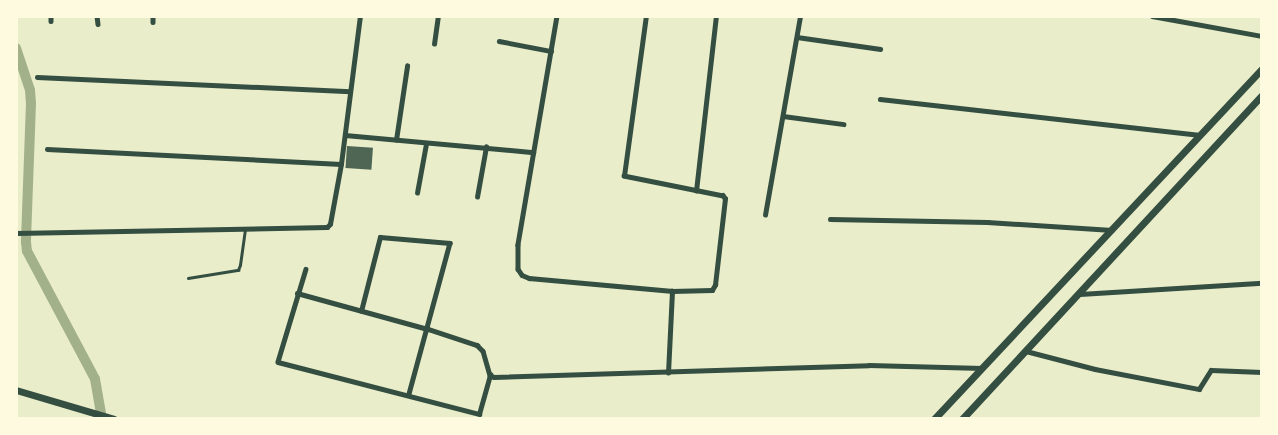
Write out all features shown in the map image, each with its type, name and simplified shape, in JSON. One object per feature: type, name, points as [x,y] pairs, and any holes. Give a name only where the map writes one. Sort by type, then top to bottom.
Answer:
[{"type":"main road","points":[[934,419],[1262,69]]},
{"type":"main road","points":[[962,419],[1080,294],[1262,95]]},
{"type":"main road","points":[[16,390],[114,419]]},
{"type":"street","points":[[97,16],[98,24]]},
{"type":"street","points":[[18,233],[327,227],[330,224],[341,164],[360,16]]},
{"type":"street","points":[[434,44],[438,16]]},
{"type":"street","points":[[557,16],[518,245],[518,269],[522,275],[529,278],[672,291],[712,290],[716,285],[725,199],[722,194],[696,191],[624,176],[646,16]]},
{"type":"street","points":[[696,191],[716,16]]},
{"type":"street","points":[[765,215],[800,16]]},
{"type":"street","points":[[1152,16],[1262,36]]},
{"type":"street","points":[[797,37],[880,49]]},
{"type":"street","points":[[499,41],[551,51]]},
{"type":"street","points":[[396,140],[407,66]]},
{"type":"street","points":[[37,77],[350,92]]},
{"type":"street","points":[[880,99],[1201,135]]},
{"type":"street","points":[[783,116],[843,124]]},
{"type":"street","points":[[345,135],[426,144],[534,152]]},
{"type":"street","points":[[418,193],[426,144]]},
{"type":"street","points":[[477,197],[486,147]]},
{"type":"street","points":[[47,149],[341,164]]},
{"type":"street","points":[[830,219],[987,222],[1113,230]]},
{"type":"street","points":[[361,311],[380,237],[449,242],[451,244],[409,394]]},
{"type":"street","points":[[297,293],[428,329],[481,347],[490,375],[480,414],[409,394],[278,362],[297,293],[306,269]]},
{"type":"street","points":[[1080,294],[1262,283]]},
{"type":"street","points":[[668,373],[672,291]]},
{"type":"street","points":[[1026,352],[1095,369],[1199,389],[1212,370],[1262,372]]},
{"type":"street","points":[[490,375],[494,377],[668,373],[869,365],[982,368]]},
{"type":"lane","points":[[188,278],[239,269],[245,229]]},
{"type":"building","points":[[347,146],[373,148],[371,170],[345,168]]},
{"type":"waterway","points":[[16,48],[30,90],[31,103],[27,251],[95,379],[102,419]]}]
